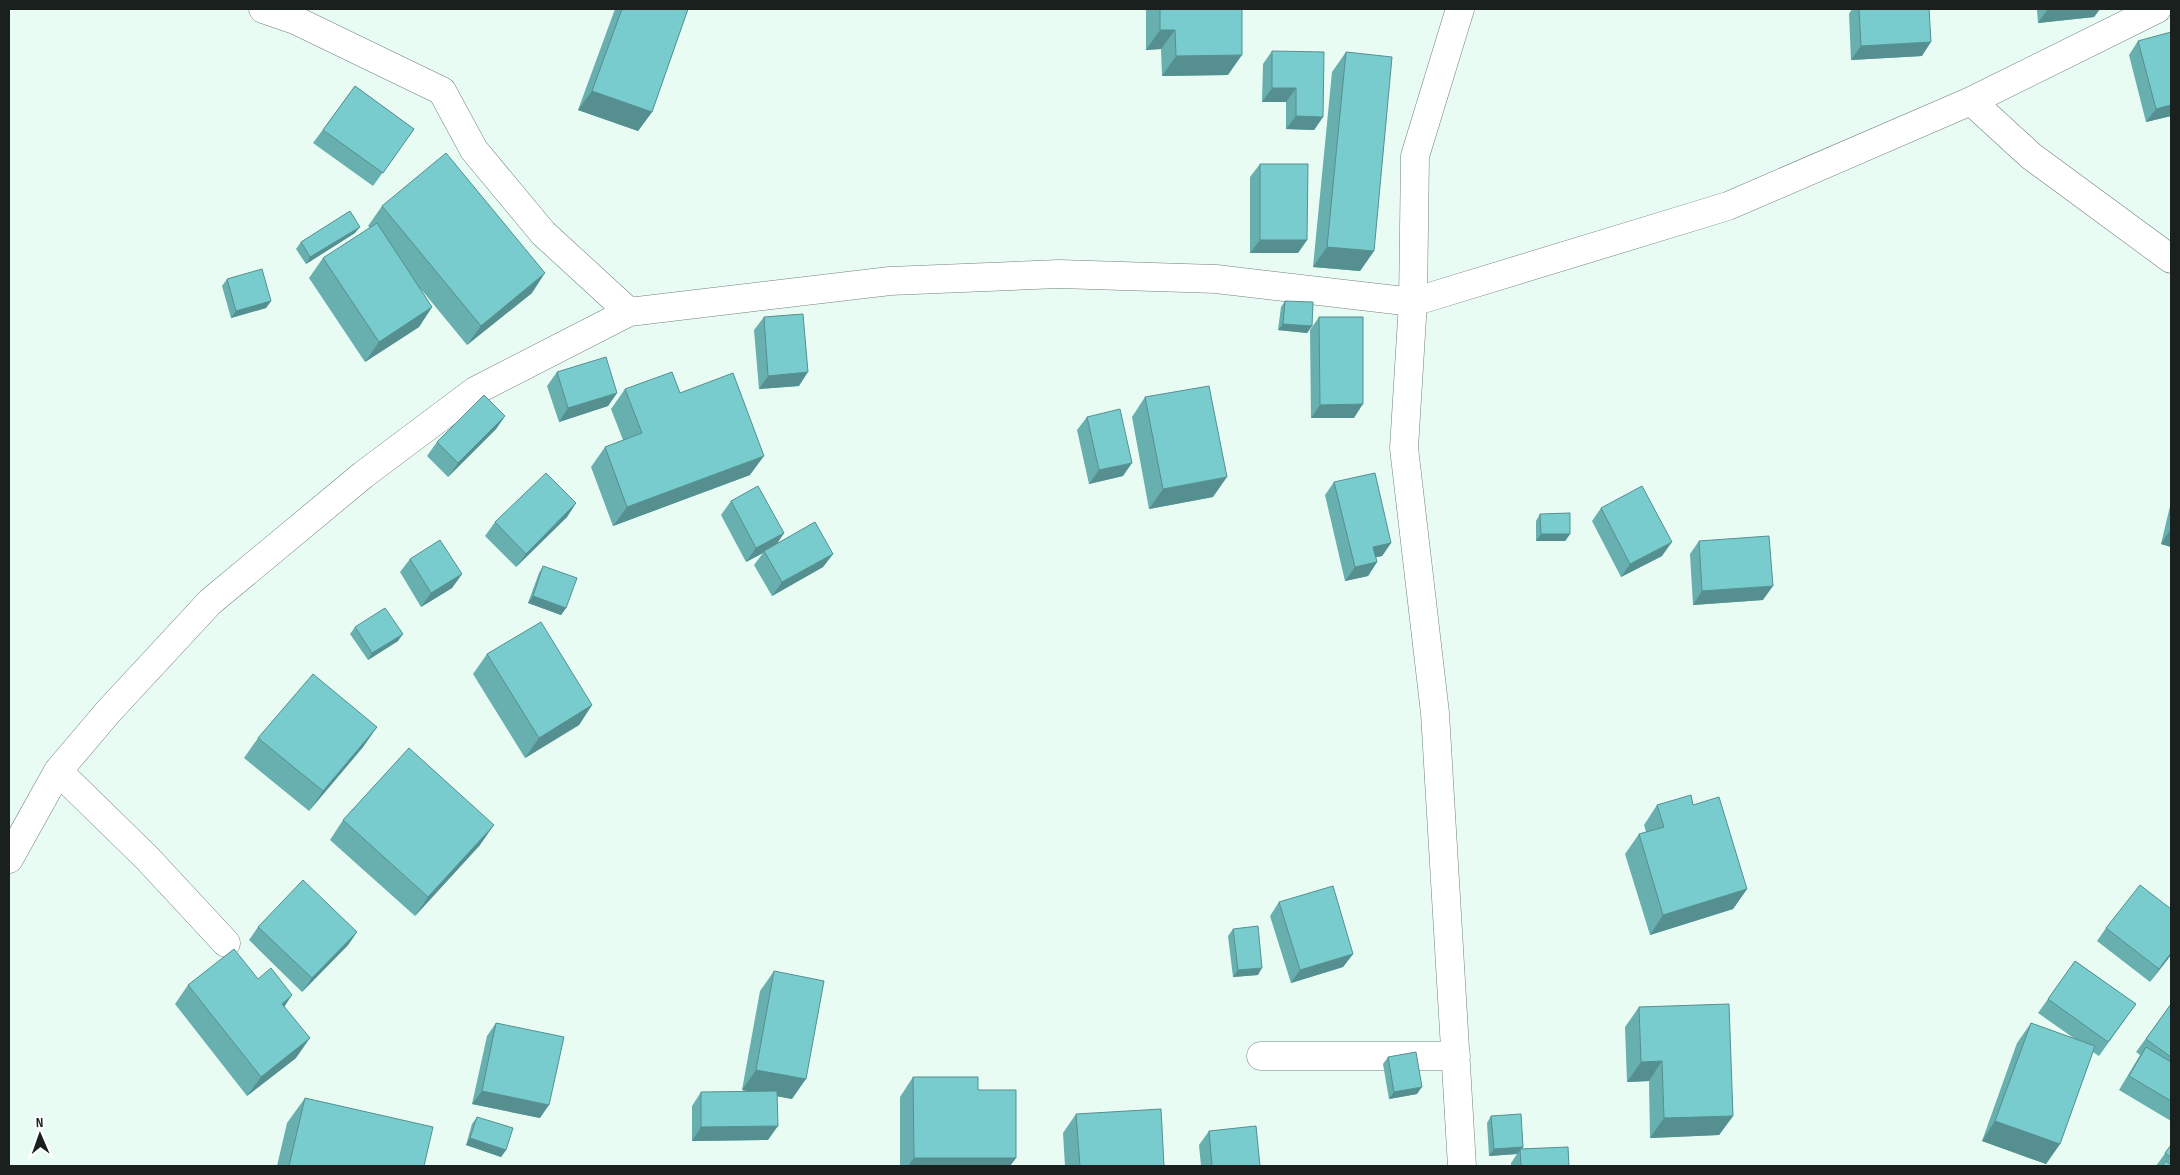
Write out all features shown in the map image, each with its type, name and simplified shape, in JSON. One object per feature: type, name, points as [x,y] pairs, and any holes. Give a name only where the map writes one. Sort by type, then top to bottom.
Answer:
[{"type":"street","points":[[263,9],[295,20],[442,91],[474,150],[543,232],[629,312]]},
{"type":"street","points":[[1460,9],[1415,156],[1413,302],[1404,448],[1435,712],[1462,1166]]},
{"type":"street","points":[[9,859],[58,771],[114,706],[210,602],[363,475],[475,391],[629,312],[890,281],[1059,274],[1216,280],[1413,302],[1728,206],[1971,101],[2157,9]]},
{"type":"street","points":[[1971,101],[2031,156],[2171,259]]},
{"type":"street","points":[[58,771],[147,858],[226,943]]},
{"type":"street","points":[[1262,1056],[1456,1056]]},
{"type":"building","points":[[622,9],[688,9],[652,112],[592,91]]},
{"type":"building","points":[[1160,9],[1242,9],[1242,55],[1176,56],[1175,30],[1160,30]]},
{"type":"building","points":[[1859,9],[1929,9],[1931,42],[1861,46]]},
{"type":"building","points":[[2171,32],[2171,105],[2156,109],[2138,41]]},
{"type":"building","points":[[1272,51],[1324,52],[1323,117],[1296,116],[1296,88],[1272,88]]},
{"type":"building","points":[[1346,52],[1392,57],[1374,251],[1327,247]]},
{"type":"building","points":[[355,86],[414,129],[383,173],[323,130]]},
{"type":"building","points":[[446,153],[545,273],[481,326],[382,206]]},
{"type":"building","points":[[1260,164],[1308,164],[1307,240],[1260,240]]},
{"type":"building","points":[[350,211],[360,227],[310,257],[301,242]]},
{"type":"building","points":[[377,223],[432,307],[379,342],[323,258]]},
{"type":"building","points":[[262,269],[271,301],[236,311],[227,279]]},
{"type":"building","points":[[1285,301],[1313,302],[1312,326],[1283,324]]},
{"type":"building","points":[[803,314],[808,372],[768,376],[764,317]]},
{"type":"building","points":[[1319,317],[1363,317],[1363,404],[1320,405]]},
{"type":"building","points":[[606,357],[617,393],[568,408],[557,372]]},
{"type":"building","points":[[672,372],[680,393],[733,373],[764,456],[627,507],[605,447],[642,433],[625,389]]},
{"type":"building","points":[[1209,386],[1227,477],[1163,489],[1145,397]]},
{"type":"building","points":[[484,395],[505,416],[458,463],[437,442]]},
{"type":"building","points":[[1120,409],[1132,463],[1099,470],[1087,417]]},
{"type":"building","points":[[546,473],[576,503],[526,554],[495,522]]},
{"type":"building","points":[[1375,473],[1391,543],[1373,547],[1377,562],[1355,567],[1334,482]]},
{"type":"building","points":[[758,486],[784,533],[756,548],[731,501]]},
{"type":"building","points":[[1642,486],[1672,542],[1630,564],[1601,508]]},
{"type":"building","points":[[1570,513],[1570,534],[1541,534],[1540,514]]},
{"type":"building","points":[[815,522],[833,554],[782,582],[764,551]]},
{"type":"building","points":[[1769,536],[1773,586],[1702,591],[1699,541]]},
{"type":"building","points":[[440,540],[462,574],[431,593],[410,559]]},
{"type":"building","points":[[543,566],[577,578],[566,608],[533,596]]},
{"type":"building","points":[[385,608],[403,634],[372,653],[355,627]]},
{"type":"building","points":[[541,622],[592,705],[539,738],[487,654]]},
{"type":"building","points":[[313,674],[377,727],[323,791],[258,738]]},
{"type":"building","points":[[409,748],[494,825],[428,897],[343,820]]},
{"type":"building","points":[[1691,795],[1693,805],[1719,797],[1747,889],[1663,915],[1639,834],[1664,827],[1657,805]]},
{"type":"building","points":[[303,880],[357,932],[312,978],[258,927]]},
{"type":"building","points":[[2140,885],[2171,909],[2171,953],[2159,969],[2106,928]]},
{"type":"building","points":[[1333,886],[1353,954],[1300,970],[1279,902]]},
{"type":"building","points":[[1258,926],[1262,968],[1238,970],[1233,929]]},
{"type":"building","points":[[234,949],[258,979],[271,968],[292,995],[282,1004],[310,1038],[261,1077],[188,985]]},
{"type":"building","points":[[2075,961],[2136,1004],[2108,1042],[2048,999]]},
{"type":"building","points":[[774,971],[824,981],[806,1079],[756,1070]]},
{"type":"building","points":[[1729,1004],[1733,1116],[1664,1118],[1662,1061],[1641,1062],[1639,1007]]},
{"type":"building","points":[[2171,1004],[2171,1057],[2146,1039]]},
{"type":"building","points":[[496,1023],[564,1037],[549,1105],[482,1091]]},
{"type":"building","points":[[2031,1023],[2095,1046],[2060,1144],[1995,1121]]},
{"type":"building","points":[[2146,1047],[2171,1062],[2171,1101],[2129,1076]]},
{"type":"building","points":[[1416,1052],[1422,1087],[1394,1092],[1388,1057]]},
{"type":"building","points":[[913,1077],[978,1077],[978,1090],[1016,1090],[1016,1158],[914,1158]]},
{"type":"building","points":[[777,1091],[778,1126],[701,1127],[701,1092]]},
{"type":"building","points":[[305,1098],[433,1127],[424,1166],[289,1166]]},
{"type":"building","points":[[1161,1109],[1164,1166],[1080,1166],[1076,1114]]},
{"type":"building","points":[[1521,1114],[1523,1147],[1494,1149],[1491,1116]]},
{"type":"building","points":[[477,1117],[513,1128],[506,1150],[470,1138]]},
{"type":"building","points":[[1256,1126],[1260,1166],[1212,1166],[1209,1131]]},
{"type":"building","points":[[2171,1145],[2171,1157],[2165,1153]]},
{"type":"building","points":[[1568,1147],[1569,1166],[1521,1166],[1520,1149]]},
{"type":"building","points":[[2166,1161],[2171,1165],[2171,1166],[2162,1166]]}]
